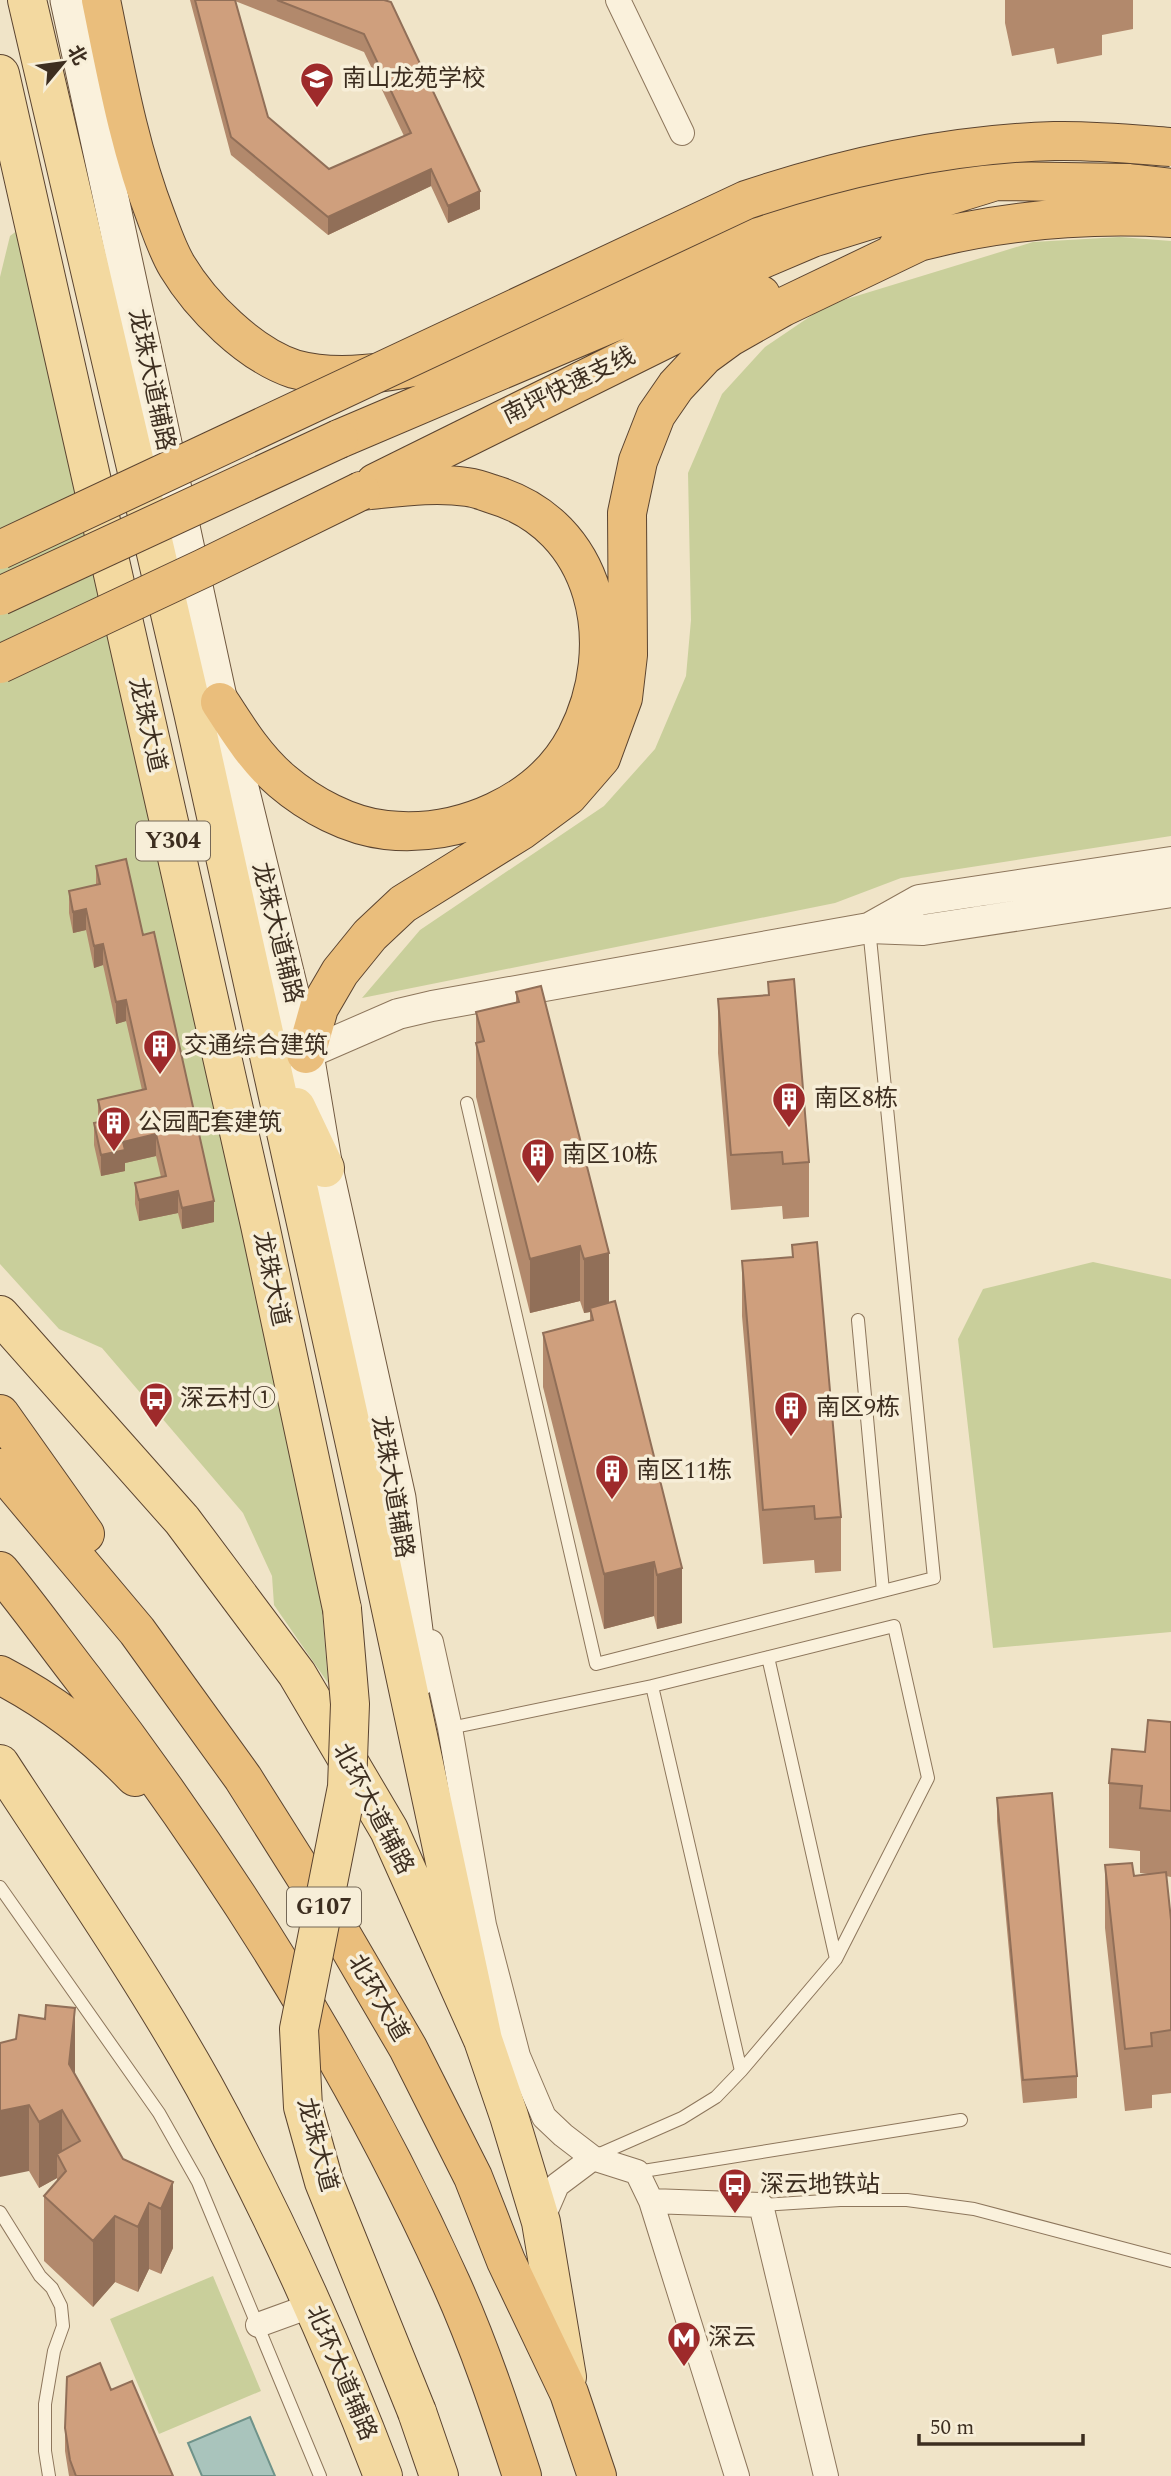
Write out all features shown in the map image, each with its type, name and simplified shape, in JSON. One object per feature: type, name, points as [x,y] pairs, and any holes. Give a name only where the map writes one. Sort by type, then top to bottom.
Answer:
[{"type":"highway","points":[[101,0],[139,174],[177,266],[210,309],[250,347],[294,369],[339,376],[387,373],[440,362],[538,323],[738,231],[795,210],[864,193],[937,183],[996,181]]},
{"type":"highway","points":[[0,550],[746,200],[851,169],[905,158],[988,147],[1054,141],[1171,147]]},
{"type":"highway","name":"南坪快速支线","points":[[0,596],[339,439],[812,238],[996,181],[1129,199],[1171,218]]},
{"type":"highway","name":"南坪快速支线","points":[[0,664],[204,568],[702,321],[846,263],[923,240],[1035,221],[1171,188]]},
{"type":"highway","points":[[306,1054],[319,1008],[340,972],[370,935],[403,904],[522,831],[568,796],[601,758],[623,698],[628,655],[627,513],[638,461],[656,415],[676,386],[704,356],[730,337],[783,307],[923,240]]},
{"type":"highway","points":[[220,702],[250,749],[282,781],[318,806],[355,823],[386,830],[454,826],[494,813],[525,794],[555,766],[575,738],[593,691],[599,638],[596,602],[582,564],[563,536],[532,510],[504,497],[468,487],[417,486],[361,491]]},
{"type":"highway","points":[[0,1414],[90,1542],[137,1632]]},
{"type":"highway","name":"北环大道","points":[[0,1468],[137,1632],[243,1778],[342,1935],[408,2048],[473,2177],[506,2261],[569,2393],[597,2476]]},
{"type":"highway","name":"G107","points":[[0,1571],[132,1743],[216,1863],[284,1969],[393,2164],[451,2284],[501,2412],[522,2476]]},
{"type":"highway","points":[[0,1675],[61,1712],[89,1733],[120,1761],[216,1863]]},
{"type":"main road","name":"龙珠大道","points":[[27,0],[149,519],[483,2040]]},
{"type":"main road","name":"龙珠大道辅路","points":[[68,0],[220,702],[306,1054],[325,1168],[398,1498],[447,1872]]},
{"type":"main road","name":"龙珠大道","points":[[0,74],[260,1225],[342,1609],[350,1704],[347,1787],[299,2029],[303,2107],[324,2182],[417,2412],[439,2476]]},
{"type":"main road","points":[[266,1043],[325,1168]]},
{"type":"main road","name":"北环大道辅路","points":[[0,1315],[181,1520],[297,1674],[389,1830],[483,2040],[541,2222],[569,2393]]},
{"type":"main road","name":"北环大道辅路","points":[[0,1764],[138,1978],[203,2085],[313,2305],[383,2476]]},
{"type":"street","points":[[618,0],[682,133]]},
{"type":"street","points":[[869,928],[919,900],[1171,862]]},
{"type":"street","points":[[306,1054],[398,1014],[869,928],[923,930],[1171,892]]},
{"type":"street","points":[[398,1498],[450,1728],[484,1925],[518,2056],[544,2117],[593,2158],[637,2172],[652,2201],[737,2476]]},
{"type":"street","points":[[541,2222],[557,2185],[593,2158]]},
{"type":"street","points":[[652,2201],[761,2204],[826,2476]]},
{"type":"street","points":[[258,2325],[313,2305]]},
{"type":"lane","points":[[467,1102],[596,1664],[934,1578],[869,928]]},
{"type":"lane","points":[[858,1320],[883,1591]]},
{"type":"lane","points":[[450,1728],[652,1686],[894,1626],[928,1778],[836,1959],[716,2097],[682,2118],[593,2158]]},
{"type":"lane","points":[[768,1657],[836,1959]]},
{"type":"lane","points":[[652,1686],[741,2071]]},
{"type":"lane","points":[[0,1887],[159,2113],[179,2146],[198,2182],[320,2476]]},
{"type":"lane","points":[[637,2172],[961,2120]]},
{"type":"lane","points":[[761,2204],[907,2200],[974,2209],[1171,2261]]},
{"type":"lane","points":[[0,2213],[40,2276],[52,2288],[61,2306],[63,2326],[54,2351],[45,2404],[45,2451],[49,2476]]},
{"type":"green space","points":[[18,230],[298,1465],[322,1609],[328,1683],[274,1605],[272,1576],[243,1513],[102,1348],[59,1329],[0,1264],[0,277],[10,236]]},
{"type":"green space","points":[[1120,237],[1171,241],[1171,836],[901,878],[835,903],[362,998],[420,930],[604,806],[655,749],[686,676],[691,620],[688,473],[722,394],[765,347],[827,305],[1033,242]]},
{"type":"green space","points":[[1093,1262],[1171,1279],[1171,1632],[993,1648],[958,1339],[983,1289]]},
{"type":"green space","points":[[213,2276],[261,2391],[159,2434],[110,2319]]},
{"type":"water","points":[[250,2417],[275,2476],[202,2476],[188,2443]]},
{"type":"building","points":[[195,0],[235,0],[268,117],[329,169],[411,133],[364,34],[277,0],[391,2],[480,191],[448,206],[431,169],[328,217],[231,137]]},
{"type":"building","name":"交通综合建筑","points":[[126,859],[143,935],[154,932],[214,1201],[182,1208],[178,1191],[139,1200],[135,1183],[166,1176],[156,1134],[123,1142],[125,1150],[101,1155],[94,1123],[103,1121],[98,1100],[146,1089],[126,1000],[116,1002],[103,944],[94,946],[86,909],[73,912],[69,891],[100,884],[96,866]]},
{"type":"building","points":[[794,979],[809,1162],[783,1164],[782,1152],[731,1155],[718,999],[769,995],[768,982]]},
{"type":"building","points":[[541,986],[609,1253],[584,1259],[580,1246],[530,1259],[476,1043],[484,1041],[476,1012],[519,1002],[516,992]]},
{"type":"building","points":[[817,1242],[841,1517],[815,1519],[814,1506],[763,1510],[742,1261],[793,1257],[792,1245]]},
{"type":"building","points":[[615,1301],[682,1568],[657,1575],[654,1562],[604,1574],[543,1333],[593,1320],[590,1308]]},
{"type":"building","points":[[1148,1720],[1171,1722],[1171,1811],[1140,1808],[1142,1786],[1109,1783],[1112,1749],[1145,1752]]},
{"type":"building","points":[[1052,1793],[1077,2076],[1023,2080],[997,1798]]},
{"type":"building","points":[[1132,1863],[1134,1876],[1166,1872],[1171,1920],[1171,2030],[1151,2033],[1152,2046],[1125,2049],[1105,1865]]},
{"type":"building","points":[[46,2005],[75,2008],[69,2064],[123,2159],[173,2182],[161,2209],[149,2203],[138,2227],[115,2216],[93,2241],[44,2196],[66,2171],[57,2154],[80,2141],[62,2110],[39,2122],[29,2105],[0,2111],[0,2043],[16,2039],[19,2015],[45,2019]]},
{"type":"building","points":[[100,2363],[111,2390],[132,2381],[173,2476],[76,2476],[70,2460],[65,2428],[67,2377]]},
{"type":"place","name":"南山龙苑学校","points":[[317,109]]},
{"type":"place","name":"交通综合建筑","points":[[160,1076]]},
{"type":"place","name":"南区8栋","points":[[789,1129]]},
{"type":"place","name":"公园配套建筑","points":[[114,1153]]},
{"type":"place","name":"南区10栋","points":[[538,1185]]},
{"type":"place","name":"深云村①","points":[[156,1429]]},
{"type":"place","name":"南区9栋","points":[[791,1438]]},
{"type":"place","name":"南区11栋","points":[[612,1501]]},
{"type":"place","name":"深云地铁站","points":[[735,2215]]},
{"type":"place","name":"深云","points":[[684,2368]]}]
